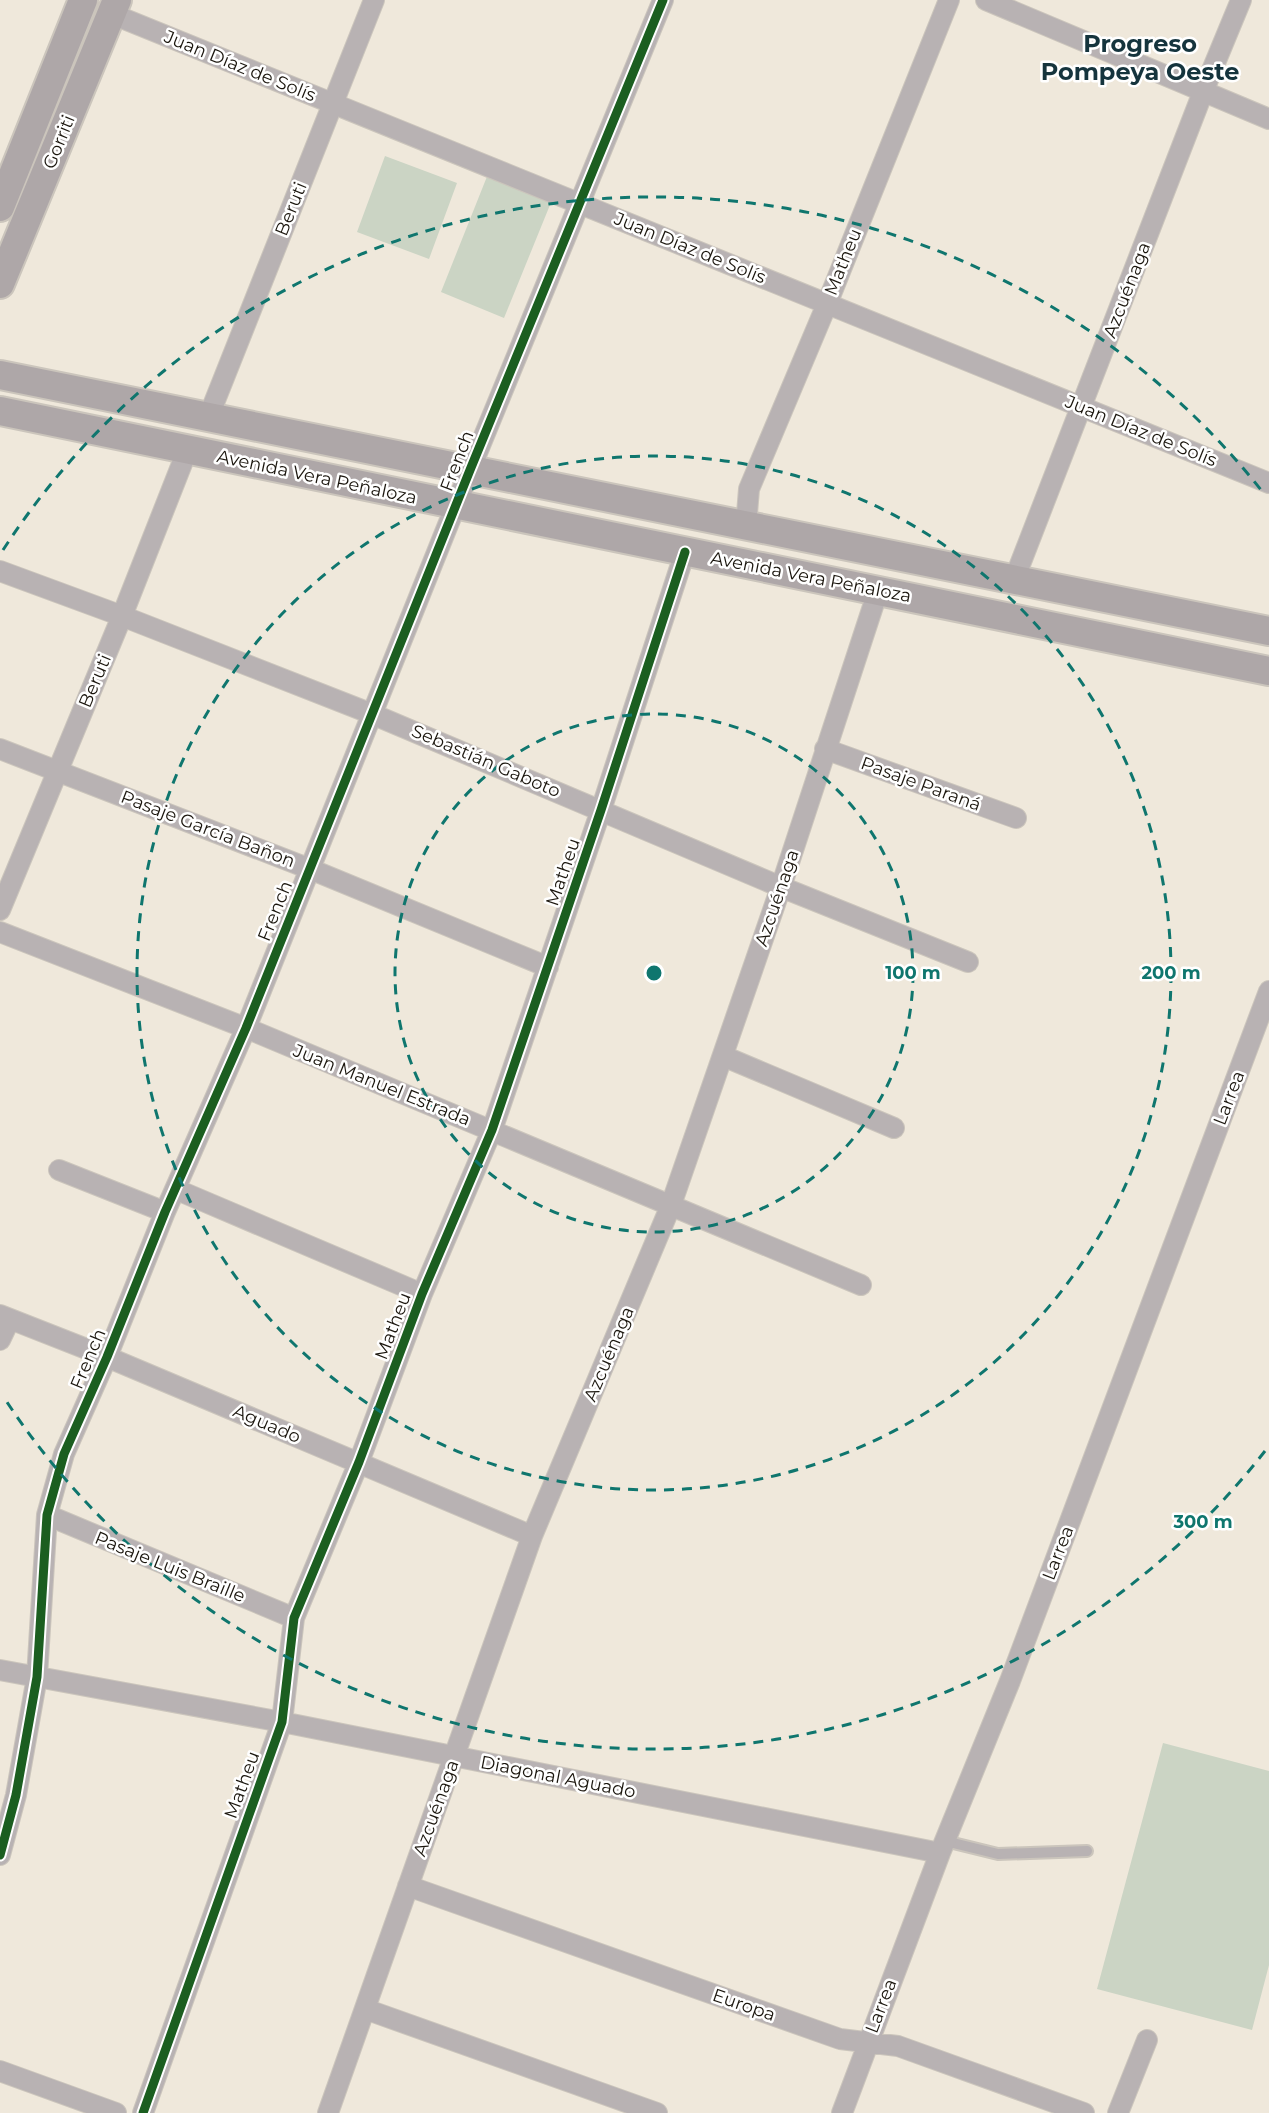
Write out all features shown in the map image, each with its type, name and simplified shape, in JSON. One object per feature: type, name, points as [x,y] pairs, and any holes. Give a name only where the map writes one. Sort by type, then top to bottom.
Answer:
[{"type":"main road","name":"Gorriti","points":[[0,207],[83,0]]},
{"type":"main road","name":"Gorriti","points":[[0,284],[114,7]]},
{"type":"main road","name":"Avenida Vera Peñaloza","points":[[0,375],[1269,631]]},
{"type":"main road","name":"Avenida Vera Peñaloza","points":[[0,411],[1269,671]]},
{"type":"street","name":"Beruti","points":[[208,418],[374,0]]},
{"type":"street","name":"French","points":[[0,1855],[8,1793],[37,1677],[47,1515],[64,1454],[107,1357],[165,1212],[246,1028],[470,470],[663,0]]},
{"type":"street","name":"Matheu","points":[[746,526],[749,489],[827,304],[949,0]]},
{"type":"street","points":[[987,0],[1269,119]]},
{"type":"street","name":"Azcuénaga","points":[[1014,580],[1203,92],[1241,0]]},
{"type":"street","name":"Juan Díaz de Solís","points":[[114,7],[332,103],[1269,483]]},
{"type":"street","name":"Beruti","points":[[0,910],[122,616],[187,451]]},
{"type":"street","name":"Matheu","points":[[142,2113],[282,1722],[294,1618],[359,1462],[422,1294],[492,1130],[601,810],[685,552]]},
{"type":"street","name":"Sebastián Gaboto","points":[[0,571],[372,714],[781,887],[968,962]]},
{"type":"street","name":"Azcuénaga","points":[[328,2113],[532,1536],[671,1205],[781,887],[878,591]]},
{"type":"street","name":"Pasaje García Bañon","points":[[0,749],[310,868],[548,967]]},
{"type":"street","name":"Pasaje Paraná","points":[[825,749],[1016,818]]},
{"type":"street","name":"Juan Manuel Estrada","points":[[0,932],[246,1028],[861,1285]]},
{"type":"street","name":"Larrea","points":[[842,2113],[942,1847],[1018,1658],[1269,991]]},
{"type":"street","points":[[723,1056],[894,1128]]},
{"type":"street","points":[[59,1170],[165,1212]]},
{"type":"street","points":[[175,1189],[422,1294]]},
{"type":"street","points":[[0,1340],[5,1317]]},
{"type":"street","name":"Aguado","points":[[5,1317],[107,1357],[532,1536]]},
{"type":"street","name":"Pasaje Luis Braille","points":[[47,1515],[294,1618]]},
{"type":"street","name":"Diagonal Aguado","points":[[0,1670],[942,1847]]},
{"type":"street","name":"Europa","points":[[408,1886],[840,2039],[898,2046],[1084,2113]]},
{"type":"street","points":[[365,2009],[657,2113]]},
{"type":"street","points":[[1118,2113],[1147,2040]]},
{"type":"street","points":[[0,2071],[116,2113]]},
{"type":"lane","points":[[942,1847],[998,1854],[1087,1851]]},
{"type":"green space","points":[[385,156],[457,183],[429,259],[357,232]]},
{"type":"green space","points":[[488,174],[552,200],[504,318],[441,292]]},
{"type":"green space","points":[[1163,1743],[1269,1771],[1269,1965],[1252,2030],[1097,1989]]},
{"type":"cycle path","points":[[0,1855],[16,1795],[37,1677],[47,1515],[64,1454],[107,1357],[165,1212],[246,1028],[470,470],[663,0]]},
{"type":"cycle path","points":[[143,2113],[282,1722],[294,1618],[359,1462],[422,1294],[492,1130],[601,810],[685,552]]},
{"type":"district","name":"Progreso Pompeya Oeste","points":[[1140,57]]}]
